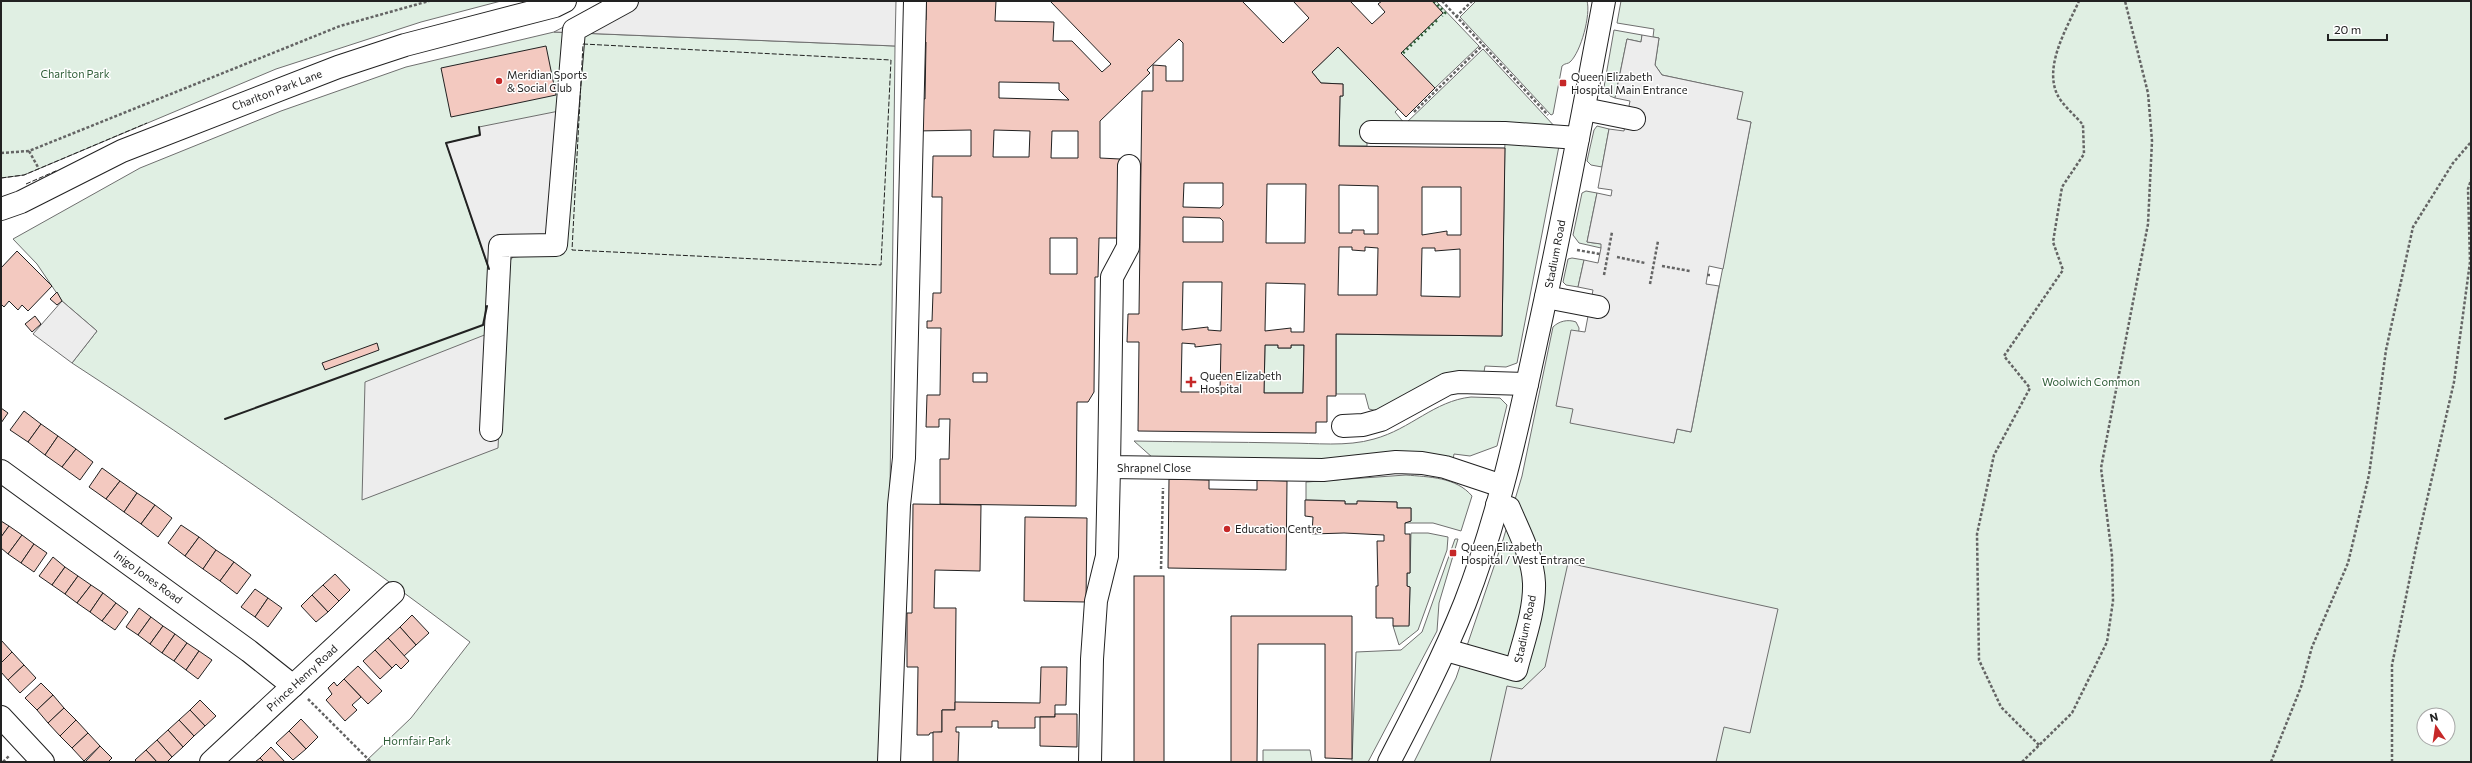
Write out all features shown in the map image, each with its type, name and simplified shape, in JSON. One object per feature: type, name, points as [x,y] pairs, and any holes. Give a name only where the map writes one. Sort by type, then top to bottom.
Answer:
[{"type":"street","name":"Charlton Park Lane","points":[[1,209],[21,202],[122,150],[281,88],[405,45],[555,6],[565,1]]},
{"type":"street","points":[[491,430],[500,246],[556,246],[574,30],[627,1]]},
{"type":"street","points":[[889,762],[899,505],[904,458],[914,1]]},
{"type":"street","name":"Stadium Road","points":[[1389,762],[1446,650],[1479,564],[1499,495],[1527,384],[1546,297],[1604,1]]},
{"type":"street","points":[[1584,109],[1634,119]]},
{"type":"street","points":[[1370,132],[1505,134],[1578,138]]},
{"type":"street","name":"Shrapnel Close","points":[[1129,166],[1128,247],[1112,277],[1109,467],[1323,470],[1396,462],[1422,463],[1445,467],[1499,495]]},
{"type":"street","points":[[1546,297],[1598,307]]},
{"type":"street","points":[[1343,426],[1363,425],[1381,420],[1436,388],[1447,384],[1459,382],[1527,384]]},
{"type":"street","points":[[1090,762],[1092,659],[1096,601],[1107,556],[1109,467]]},
{"type":"street","name":"Inigo Jones Road","points":[[1,471],[243,646],[298,690]]},
{"type":"street","name":"Stadium Road","points":[[1446,650],[1516,670],[1531,606],[1534,583],[1529,556],[1509,508],[1499,495]]},
{"type":"street","name":"Prince Henry Road","points":[[211,762],[298,690],[392,594]]},
{"type":"street","points":[[1,717],[43,762]]},
{"type":"path","points":[[1,153],[29,151],[340,26],[429,1]]},
{"type":"path","points":[[1442,1],[1549,117]]},
{"type":"path","points":[[1456,17],[1472,1]]},
{"type":"path","points":[[2039,746],[2001,707],[1979,660],[1977,534],[1994,455],[2030,388],[2004,356],[2063,270],[2053,242],[2062,187],[2084,154],[2084,124],[2057,95],[2052,74],[2062,39],[2079,1]]},
{"type":"path","points":[[2022,762],[2072,713],[2107,642],[2114,601],[2112,556],[2101,468],[2148,224],[2152,141],[2148,93],[2125,1]]},
{"type":"path","points":[[1411,115],[1483,45]]},
{"type":"path","points":[[2271,762],[2300,687],[2312,647],[2348,563],[2369,475],[2386,350],[2413,227],[2453,163],[2471,142]]},
{"type":"path","points":[[29,151],[41,173]]},
{"type":"path","points":[[2392,762],[2392,665],[2417,543],[2454,382],[2470,262],[2468,189],[2471,180]]},
{"type":"path","points":[[1604,275],[1612,232]]},
{"type":"path","points":[[1650,284],[1658,241]]},
{"type":"path","points":[[1574,249],[1600,254]]},
{"type":"path","points":[[1617,257],[1645,263]]},
{"type":"path","points":[[1662,266],[1690,272]]},
{"type":"path","points":[[1161,569],[1163,467]]},
{"type":"path","points":[[298,690],[371,762]]},
{"type":"green space","name":"Charlton Park","points":[[1,1],[501,1],[421,22],[276,69],[24,175],[1,178]]},
{"type":"green space","points":[[1432,1],[1436,1],[1479,46],[1435,88],[1401,53],[1443,13]]},
{"type":"green space","points":[[1476,1],[1587,1],[1588,15],[1584,33],[1574,57],[1569,63],[1562,66],[1553,114],[1551,115],[1460,17]]},
{"type":"green space","name":"Woolwich Common","points":[[1621,1],[2471,1],[2471,762],[1414,762],[1456,678],[1503,540],[1522,476],[1553,327],[1561,322],[1570,321],[1576,322],[1579,328],[1573,409],[1674,443],[1677,429],[1691,432],[1751,122],[1737,119],[1742,92],[1662,75],[1655,65],[1659,38],[1653,37],[1654,29],[1617,23]]},
{"type":"green space","points":[[1614,30],[1642,35],[1641,42],[1627,39],[1615,98],[1610,96],[1604,87]]},
{"type":"green space","name":"Hornfair Park","points":[[554,32],[895,46],[887,762],[365,762],[411,718],[470,642],[372,569],[273,499],[72,363],[97,331],[62,301],[37,264],[13,239],[140,168],[281,111],[406,67]]},
{"type":"green space","points":[[1338,47],[1398,109],[1395,112],[1405,124],[1483,49],[1557,129],[1367,129],[1367,146],[1339,146],[1340,96],[1343,96],[1343,84],[1321,83],[1312,72]]},
{"type":"green space","points":[[1597,126],[1609,129],[1602,167],[1591,165],[1587,161],[1594,130]]},
{"type":"green space","points":[[1505,138],[1559,146],[1517,363],[1506,367],[1485,366],[1484,372],[1377,411],[1369,409],[1365,394],[1336,394],[1336,334],[1502,336]]},
{"type":"green space","points":[[1586,191],[1597,193],[1587,242],[1602,244],[1601,248],[1579,243],[1573,235],[1582,193]]},
{"type":"green space","points":[[1572,258],[1584,260],[1578,287],[1566,285],[1563,282],[1568,259]]},
{"type":"green space","points":[[1265,345],[1278,345],[1278,348],[1291,348],[1291,345],[1304,345],[1303,393],[1264,393]]},
{"type":"green space","points":[[1471,397],[1500,398],[1507,405],[1497,446],[1470,456],[1454,454],[1453,460],[1153,458],[1134,441],[1331,444],[1353,443],[1374,439],[1400,429],[1445,404]]},
{"type":"green space","points":[[1406,475],[1442,479],[1458,485],[1472,496],[1461,531],[1433,523],[1405,523],[1411,521],[1411,508],[1397,508],[1397,502],[1358,501],[1357,504],[1345,504],[1345,501],[1306,500],[1306,482]]},
{"type":"green space","points":[[1411,533],[1428,533],[1448,537],[1447,550],[1418,630],[1399,645],[1393,626],[1409,625],[1410,587],[1407,586],[1407,573],[1410,573]]},
{"type":"green space","points":[[1455,539],[1458,539],[1439,603],[1437,631],[1368,762],[1352,762],[1356,652],[1401,650],[1422,632]]},
{"type":"green space","points":[[1263,750],[1310,750],[1312,762],[1263,762]]},
{"type":"shaded area","points":[[612,1],[896,1],[895,46],[554,32]]},
{"type":"shaded area","points":[[1642,35],[1659,38],[1655,65],[1662,75],[1743,92],[1737,119],[1751,122],[1723,269],[1709,266],[1706,284],[1719,286],[1691,432],[1677,429],[1674,443],[1570,423],[1573,409],[1556,406],[1571,330],[1585,332],[1593,290],[1578,287],[1584,260],[1598,263],[1601,248],[1601,244],[1587,242],[1597,193],[1611,196],[1612,190],[1598,188],[1609,129],[1624,131],[1630,101],[1615,98],[1627,39],[1641,42]]},
{"type":"shaded area","points":[[559,111],[551,254],[513,257],[507,264],[498,448],[362,500],[365,382],[487,334],[492,279],[446,143],[480,135],[479,127]]},
{"type":"shaded area","points":[[62,301],[97,331],[72,363],[33,334]]},
{"type":"shaded area","points":[[1568,563],[1778,609],[1750,733],[1724,727],[1716,762],[1490,762],[1507,686],[1522,689],[1545,667]]},
{"type":"building","points":[[926,1],[996,1],[995,21],[1054,22],[1053,41],[1072,41],[1102,72],[1111,64],[1050,1],[1242,1],[1283,43],[1309,18],[1293,1],[1350,1],[1372,24],[1385,12],[1378,4],[1382,1],[1432,1],[1443,13],[1401,53],[1435,88],[1406,117],[1338,47],[1312,72],[1321,83],[1343,84],[1343,96],[1340,96],[1339,146],[1505,148],[1502,336],[1336,334],[1336,396],[1327,396],[1327,422],[1316,422],[1316,433],[1138,431],[1139,342],[1127,342],[1128,314],[1139,314],[1142,91],[1153,91],[1153,65],[1166,66],[1166,81],[1183,81],[1183,43],[1179,39],[1147,70],[1150,73],[1100,121],[1100,158],[1120,159],[1118,238],[1099,238],[1098,277],[1095,277],[1094,392],[1088,402],[1077,402],[1076,506],[940,504],[940,459],[949,459],[950,419],[939,419],[939,427],[926,427],[927,395],[940,395],[941,328],[927,328],[927,321],[932,321],[933,293],[941,293],[942,197],[932,197],[933,156],[971,156],[971,130],[916,131],[916,98],[925,99],[926,42],[923,41],[923,20],[926,20]],"holes":[[[999,82],[1059,83],[1059,90],[1069,100],[999,98]],[[994,130],[1030,131],[1029,157],[993,157]],[[1052,131],[1078,131],[1078,158],[1051,158]],[[1184,183],[1223,183],[1223,205],[1220,208],[1183,207]],[[1267,184],[1306,184],[1305,243],[1266,243]],[[1339,185],[1378,186],[1378,234],[1364,234],[1364,230],[1352,230],[1352,233],[1339,233]],[[1422,187],[1461,187],[1461,235],[1447,235],[1447,231],[1422,235]],[[1183,217],[1220,218],[1223,221],[1223,242],[1183,242]],[[1050,238],[1077,238],[1077,274],[1050,274]],[[1339,247],[1352,247],[1352,250],[1365,251],[1365,247],[1378,248],[1377,295],[1338,295]],[[1422,248],[1435,248],[1435,251],[1460,249],[1460,297],[1421,296]],[[1183,282],[1222,282],[1221,331],[1208,330],[1208,327],[1182,330]],[[1266,283],[1305,284],[1304,332],[1291,332],[1291,328],[1265,331]],[[1182,343],[1195,344],[1195,347],[1221,344],[1220,392],[1181,392]],[[1265,345],[1278,345],[1278,348],[1291,348],[1291,345],[1304,345],[1303,393],[1264,393]],[[973,373],[987,373],[987,382],[973,382]]]},
{"type":"building","name":"Meridian Sports & Social Club","points":[[546,46],[556,95],[451,117],[441,68]]},
{"type":"building","points":[[17,251],[52,286],[28,311],[22,305],[18,310],[9,301],[4,307],[1,304],[1,268]]},
{"type":"building","points":[[57,292],[62,301],[57,305],[50,299]]},
{"type":"building","points":[[35,316],[41,324],[32,332],[25,324]]},
{"type":"building","points":[[377,343],[379,350],[325,370],[322,363]]},
{"type":"building","points":[[1,408],[8,413],[1,423]]},
{"type":"building","points":[[24,411],[41,424],[28,442],[10,430]]},
{"type":"building","points":[[41,424],[58,436],[45,455],[28,442]]},
{"type":"building","points":[[58,436],[76,449],[62,467],[45,455]]},
{"type":"building","points":[[76,449],[93,462],[80,480],[62,467]]},
{"type":"building","points":[[102,468],[120,481],[106,499],[89,487]]},
{"type":"building","name":"Education Centre","points":[[1169,479],[1209,480],[1209,489],[1257,490],[1257,480],[1287,481],[1286,570],[1168,568]]},
{"type":"building","points":[[120,481],[137,493],[124,512],[106,499]]},
{"type":"building","points":[[137,493],[155,505],[141,524],[124,512]]},
{"type":"building","points":[[1305,500],[1345,501],[1345,504],[1357,504],[1357,501],[1397,502],[1397,508],[1411,508],[1411,521],[1405,523],[1405,534],[1410,534],[1410,573],[1407,573],[1407,586],[1410,587],[1409,626],[1393,626],[1393,618],[1376,618],[1376,586],[1378,586],[1377,541],[1384,541],[1384,535],[1344,533],[1312,534],[1313,517],[1305,516]]},
{"type":"building","points":[[913,504],[981,505],[980,571],[935,570],[934,608],[956,608],[955,710],[942,710],[942,732],[930,733],[929,735],[917,735],[918,667],[907,667],[907,613],[912,613]]},
{"type":"building","points":[[155,505],[172,518],[158,537],[141,524]]},
{"type":"building","points":[[1025,517],[1087,518],[1086,602],[1024,601]]},
{"type":"building","points":[[1,521],[9,526],[1,537]]},
{"type":"building","points":[[181,525],[199,537],[185,556],[168,543]]},
{"type":"building","points":[[9,526],[22,535],[8,554],[1,548],[1,537]]},
{"type":"building","points":[[22,535],[34,544],[21,563],[8,554]]},
{"type":"building","points":[[199,537],[216,550],[203,569],[185,556]]},
{"type":"building","points":[[34,544],[47,553],[34,572],[21,563]]},
{"type":"building","points":[[216,550],[234,562],[220,581],[203,569]]},
{"type":"building","points":[[53,557],[65,567],[52,585],[39,576]]},
{"type":"building","points":[[234,562],[251,575],[237,594],[220,581]]},
{"type":"building","points":[[65,567],[78,576],[65,594],[52,585]]},
{"type":"building","points":[[335,574],[350,590],[339,601],[323,585]]},
{"type":"building","points":[[78,576],[91,585],[77,603],[65,594]]},
{"type":"building","points":[[1134,576],[1164,576],[1164,762],[1134,762]]},
{"type":"building","points":[[91,585],[103,593],[90,612],[77,603]]},
{"type":"building","points":[[323,585],[339,601],[328,612],[312,595]]},
{"type":"building","points":[[255,589],[268,598],[255,617],[241,607]]},
{"type":"building","points":[[103,593],[116,603],[102,621],[90,612]]},
{"type":"building","points":[[312,595],[328,612],[316,622],[301,606]]},
{"type":"building","points":[[268,598],[282,608],[268,627],[255,617]]},
{"type":"building","points":[[116,603],[128,612],[115,630],[102,621]]},
{"type":"building","points":[[139,608],[151,617],[138,635],[126,627]]},
{"type":"building","points":[[412,615],[429,633],[416,645],[400,627]]},
{"type":"building","points":[[1231,616],[1352,616],[1352,759],[1325,758],[1325,644],[1258,644],[1257,762],[1231,762]]},
{"type":"building","points":[[151,617],[163,626],[150,644],[138,635]]},
{"type":"building","points":[[163,626],[175,634],[162,653],[150,644]]},
{"type":"building","points":[[400,627],[416,645],[404,656],[388,638]]},
{"type":"building","points":[[175,634],[187,643],[174,661],[162,653]]},
{"type":"building","points":[[388,638],[409,661],[401,669],[396,664],[392,668],[375,650]]},
{"type":"building","points":[[1,640],[12,652],[1,663]]},
{"type":"building","points":[[187,643],[199,651],[186,670],[174,661]]},
{"type":"building","points":[[375,650],[392,668],[380,679],[363,661]]},
{"type":"building","points":[[199,651],[212,660],[198,679],[186,670]]},
{"type":"building","points":[[12,652],[24,665],[8,680],[1,672],[1,663]]},
{"type":"building","points":[[24,665],[36,678],[20,693],[8,680]]},
{"type":"building","points":[[358,666],[382,691],[368,704],[344,679]]},
{"type":"building","points":[[1041,667],[1067,667],[1066,705],[1055,705],[1055,717],[1035,717],[1035,728],[998,728],[998,721],[992,721],[992,727],[956,727],[956,732],[959,732],[958,762],[933,762],[933,732],[942,732],[942,710],[955,710],[955,702],[1040,703]]},
{"type":"building","points":[[344,679],[361,697],[352,705],[357,710],[345,721],[326,700],[332,694],[328,688],[334,682],[337,686]]},
{"type":"building","points":[[41,683],[53,695],[37,710],[25,698]]},
{"type":"building","points":[[53,695],[64,708],[48,723],[37,710]]},
{"type":"building","points":[[200,700],[216,716],[205,726],[190,710]]},
{"type":"building","points":[[64,708],[76,720],[60,736],[48,723]]},
{"type":"building","points":[[190,710],[205,726],[194,736],[179,720]]},
{"type":"building","points":[[1055,714],[1077,714],[1077,747],[1040,746],[1040,717],[1055,717]]},
{"type":"building","points":[[301,719],[318,737],[306,749],[289,731]]},
{"type":"building","points":[[76,720],[88,733],[72,748],[60,736]]},
{"type":"building","points":[[179,720],[194,736],[183,747],[168,730]]},
{"type":"building","points":[[168,730],[183,747],[172,757],[157,740]]},
{"type":"building","points":[[289,731],[306,749],[293,760],[276,743]]},
{"type":"building","points":[[88,733],[100,746],[84,761],[72,748]]},
{"type":"building","points":[[157,740],[172,757],[167,762],[157,762],[146,750]]},
{"type":"building","points":[[100,746],[112,758],[108,762],[85,762]]},
{"type":"building","points":[[271,747],[285,762],[264,762],[260,758]]},
{"type":"building","points":[[146,750],[157,762],[137,762],[135,760]]},
{"type":"building","points":[[260,758],[264,762],[255,762]]},
{"type":"hedge","points":[[1434,1],[1445,13],[1442,16]]},
{"type":"hedge","points":[[1403,53],[1438,19]]},
{"type":"fence","points":[[583,44],[891,60],[881,265],[572,250],[583,44]]},
{"type":"fence","points":[[1,178],[24,175],[147,123]]},
{"type":"fence","points":[[26,184],[58,170]]},
{"type":"wall","points":[[479,127],[480,135],[446,143],[489,269]]},
{"type":"wall","points":[[225,419],[483,325],[487,306]]},
{"type":"place","name":"Meridian Sports & Social Club","points":[[499,81]]},
{"type":"place","name":"Queen Elizabeth Hospital Main Entrance","points":[[1563,83]]},
{"type":"place","name":"Queen Elizabeth Hospital","points":[[1191,382]]},
{"type":"place","name":"Education Centre","points":[[1227,529]]},
{"type":"place","name":"Queen Elizabeth Hospital / West Entrance","points":[[1453,553]]}]
